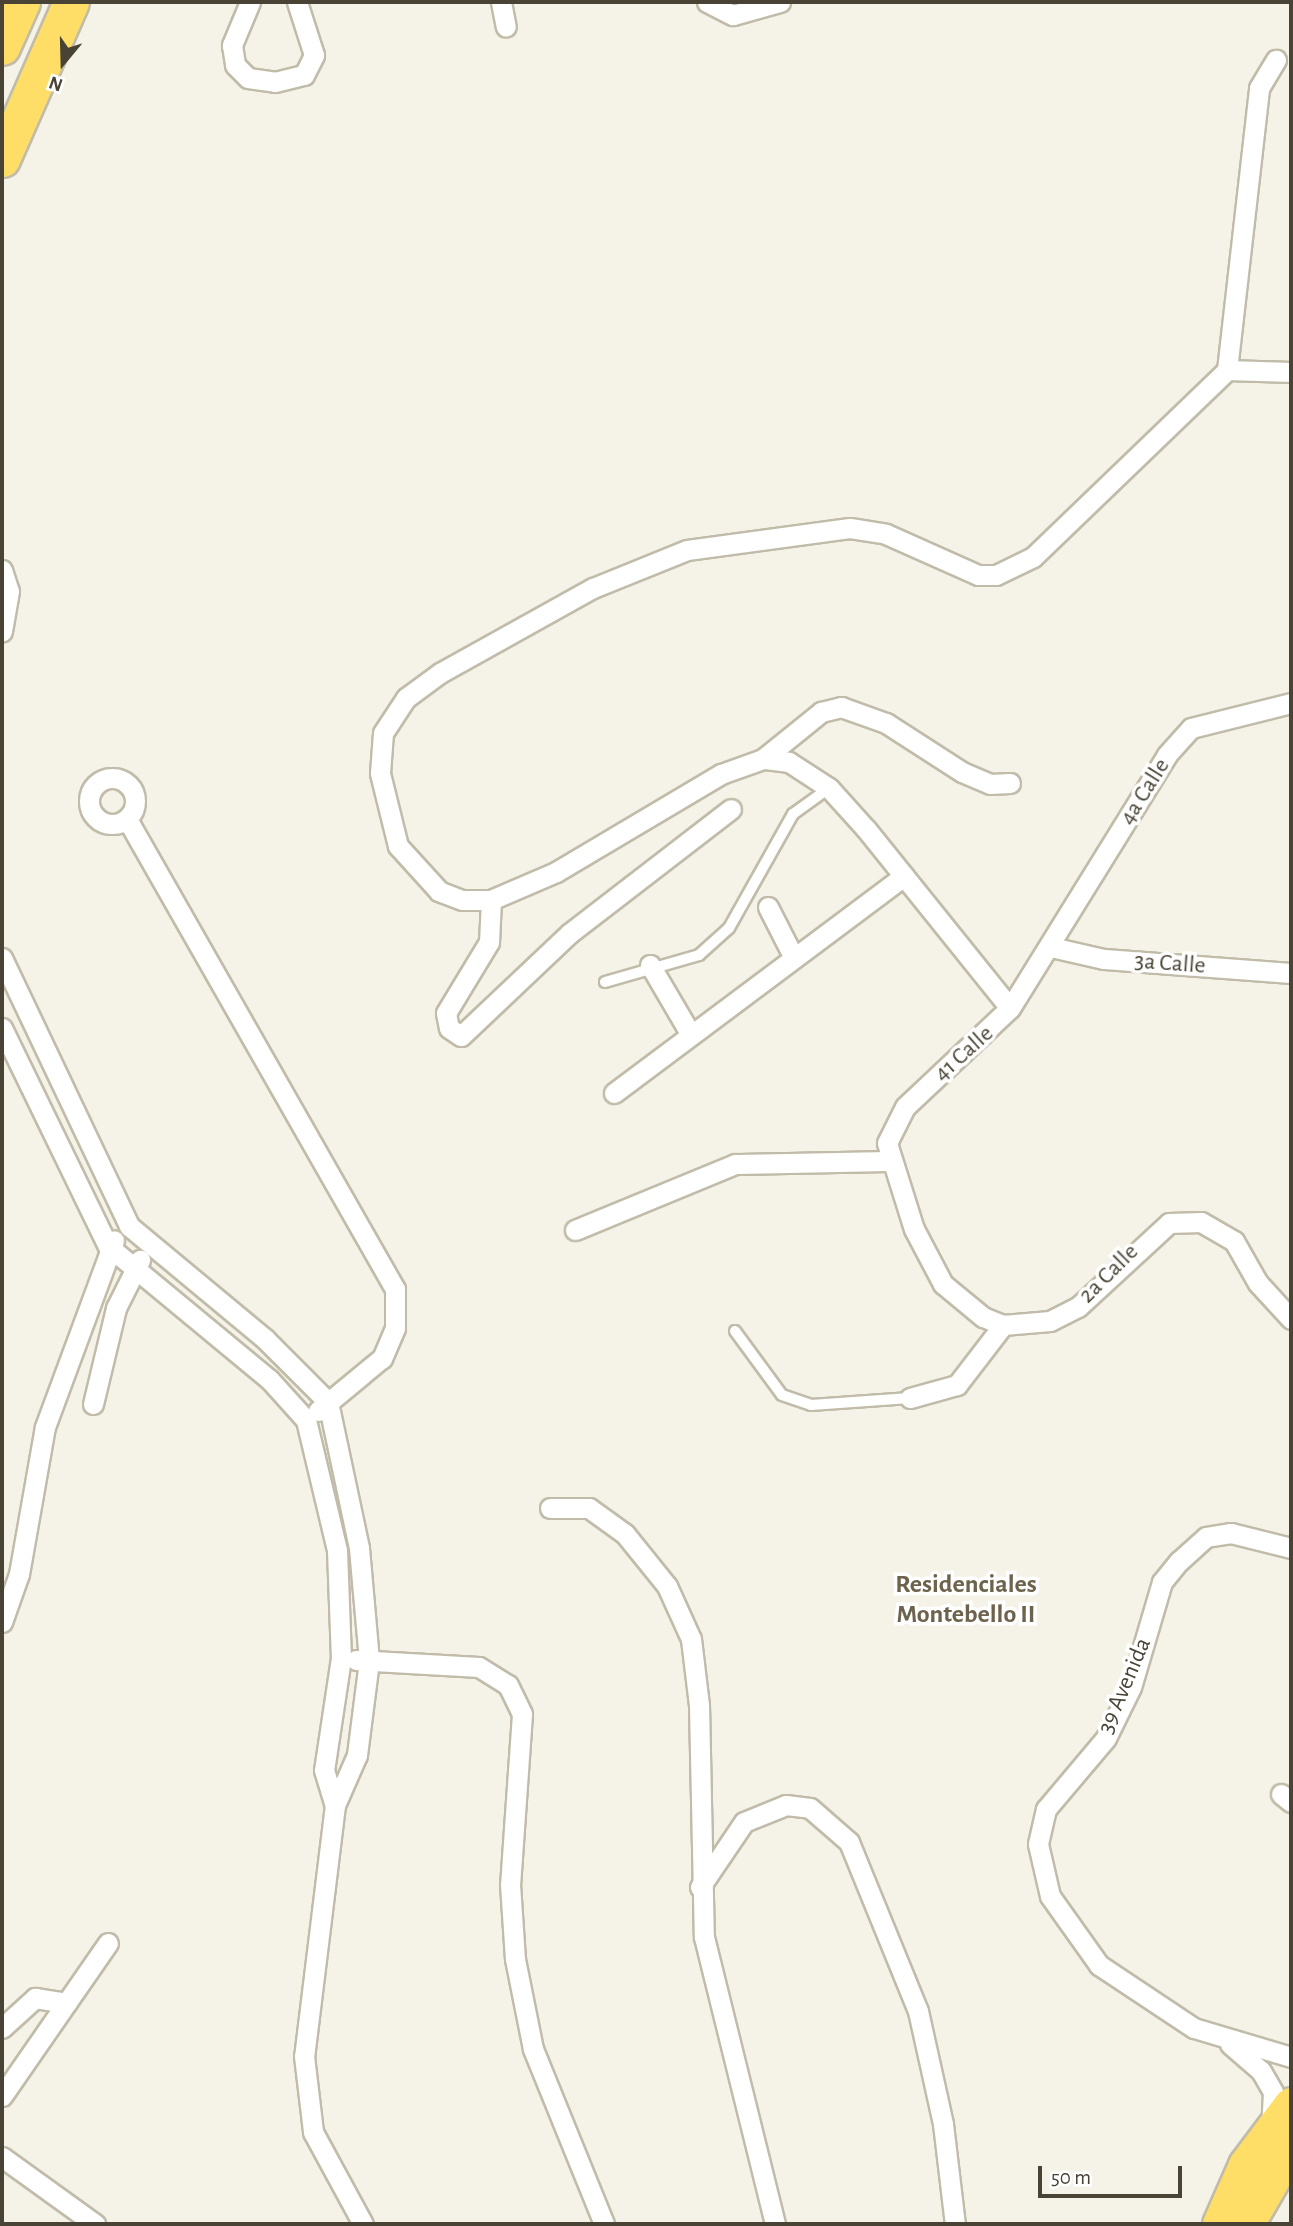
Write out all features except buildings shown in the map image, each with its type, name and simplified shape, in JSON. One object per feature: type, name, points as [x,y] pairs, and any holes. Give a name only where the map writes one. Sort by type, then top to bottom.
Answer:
[{"type":"highway","points":[[2,47],[22,2]]},
{"type":"highway","points":[[2,109],[49,2]]},
{"type":"highway","points":[[2,159],[71,2]]},
{"type":"highway","points":[[1220,2224],[1284,2125]]},
{"type":"highway","points":[[1245,2224],[1284,2125]]},
{"type":"street","points":[[250,2],[232,46],[235,65],[248,78],[275,82],[304,75],[314,55],[297,2]]},
{"type":"street","points":[[501,2],[506,27]]},
{"type":"street","points":[[707,2],[733,15],[780,2]]},
{"type":"street","points":[[1010,783],[989,784],[962,772],[887,723],[841,707],[821,712],[763,758],[721,774],[556,872],[491,900],[462,900],[439,891],[398,846],[386,811],[383,733],[406,698],[440,673],[593,588],[688,550],[870,529],[965,572],[996,575],[1033,557],[1081,517],[1227,370],[1259,88],[1276,60]]},
{"type":"street","points":[[1227,370],[1291,372]]},
{"type":"street","points":[[2,570],[9,591],[2,631]]},
{"type":"street","name":"4a Calle","points":[[1051,947],[1167,755],[1191,728],[1291,703]]},
{"type":"street","points":[[763,758],[789,762],[829,788],[1010,1008]]},
{"type":"street","points":[[491,900],[489,942],[446,1013],[449,1028],[461,1036],[570,933],[732,809]]},
{"type":"street","points":[[127,820],[394,1289],[395,1328],[382,1358],[306,1420]]},
{"type":"street","points":[[614,1093],[904,876]]},
{"type":"street","points":[[768,907],[794,958]]},
{"type":"street","name":"3a Calle","points":[[1051,947],[1104,959],[1291,973]]},
{"type":"street","name":"41 Calle","points":[[891,1161],[887,1143],[905,1107],[1010,1008],[1051,947]]},
{"type":"street","points":[[2,958],[129,1226],[265,1339],[328,1402],[359,1548],[369,1661],[357,1755],[335,1805],[304,2056],[313,2132],[363,2224]]},
{"type":"street","points":[[650,965],[691,1035]]},
{"type":"street","points":[[2,1028],[108,1246],[269,1379],[306,1420],[337,1550],[341,1658],[324,1770],[335,1805]]},
{"type":"street","points":[[575,1230],[735,1164],[891,1161]]},
{"type":"street","name":"2a Calle","points":[[891,1161],[914,1228],[943,1284],[966,1309],[1003,1325],[1050,1321],[1078,1307],[1169,1223],[1201,1222],[1234,1241],[1258,1283],[1291,1320]]},
{"type":"street","points":[[2,1622],[19,1574],[45,1427],[108,1246],[129,1226]]},
{"type":"street","points":[[93,1404],[116,1308],[133,1269],[151,1247]]},
{"type":"street","points":[[910,1398],[957,1385],[1003,1325]]},
{"type":"street","points":[[550,1508],[581,1506],[602,1515],[647,1557],[682,1612],[698,1673],[700,1887],[724,2029],[775,2224]]},
{"type":"street","name":"39 Avenida","points":[[1291,1548],[1231,1533],[1206,1537],[1179,1561],[1162,1582],[1131,1687],[1106,1738],[1046,1809],[1038,1844],[1050,1896],[1099,1965],[1143,2000],[1226,2041],[1291,2057]]},
{"type":"street","points":[[341,1658],[479,1667],[508,1685],[522,1714],[510,1884],[515,1959],[533,2049],[604,2224]]},
{"type":"street","points":[[700,1887],[732,1834],[767,1811],[810,1808],[849,1842],[878,1899],[918,2011],[943,2124],[955,2224]]},
{"type":"street","points":[[2,2096],[108,1943]]},
{"type":"street","points":[[2,2028],[35,1998],[67,2003]]},
{"type":"street","name":"39 Avenida","points":[[1226,2041],[1261,2071],[1284,2125]]},
{"type":"street","points":[[2,2157],[95,2224]]},
{"type":"lane","points":[[606,982],[650,965],[699,956],[729,928],[793,814],[829,788]]},
{"type":"lane","points":[[735,1331],[782,1395],[811,1405],[910,1398]]},
{"type":"district","name":"Residenciales Montebello II","points":[[966,1600]]}]
